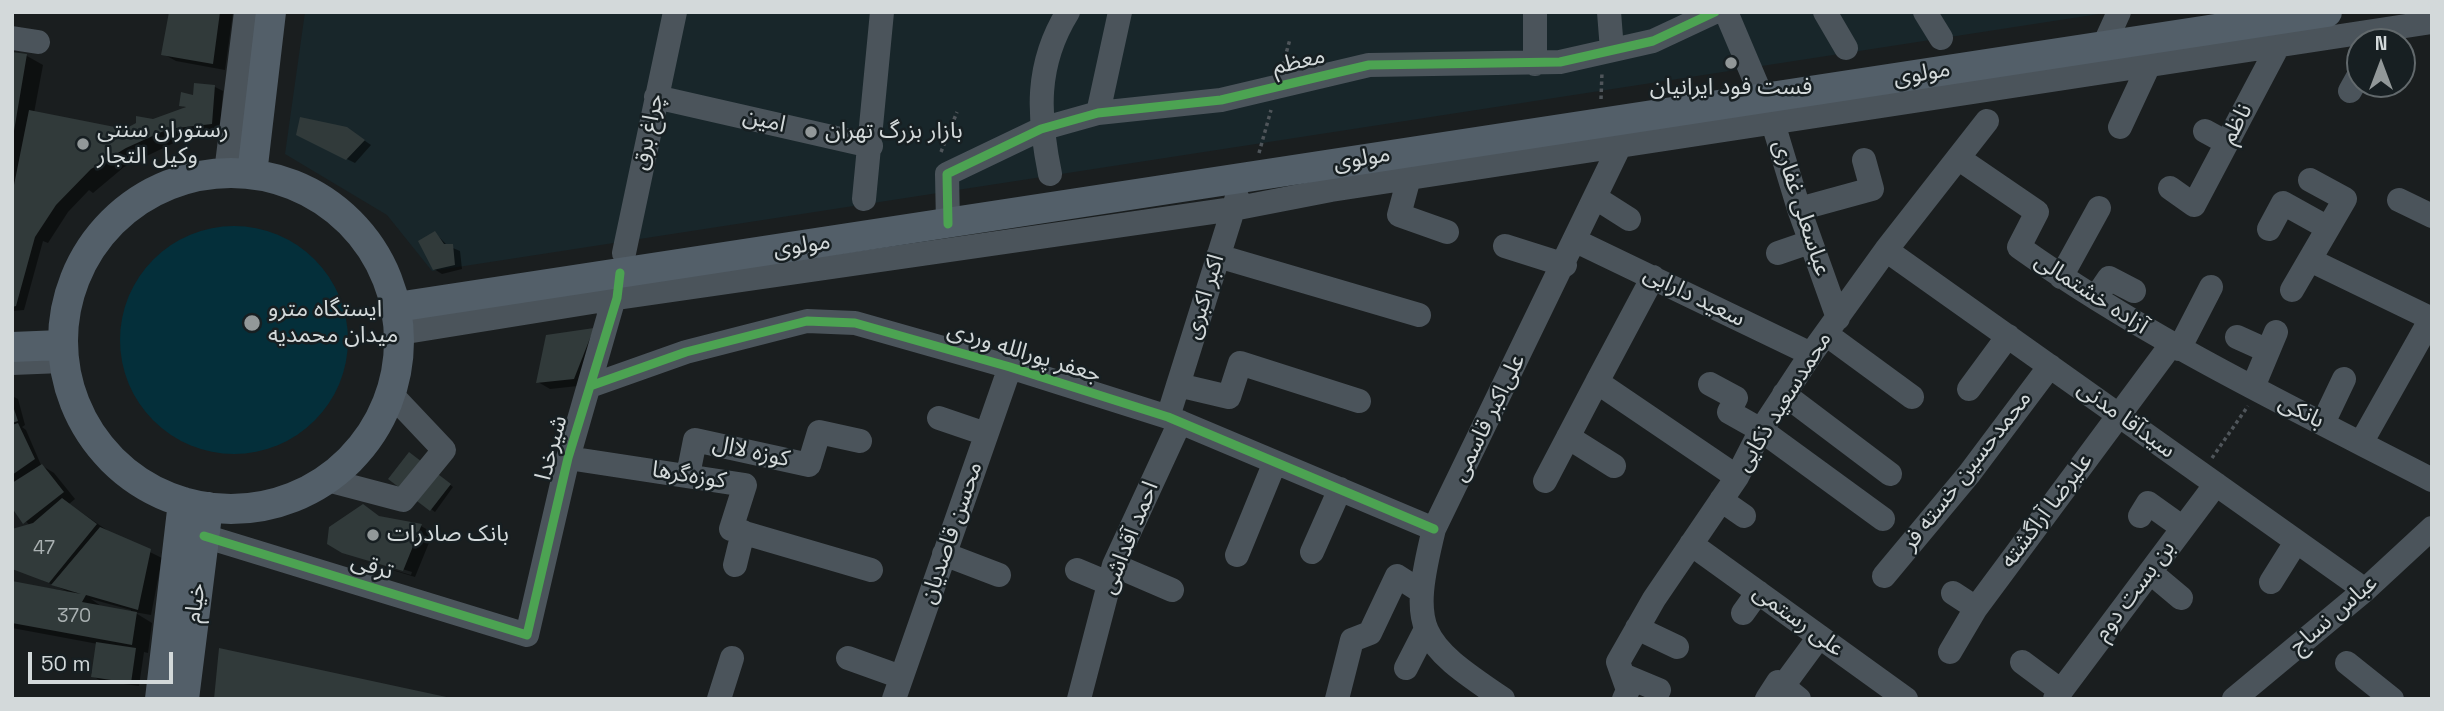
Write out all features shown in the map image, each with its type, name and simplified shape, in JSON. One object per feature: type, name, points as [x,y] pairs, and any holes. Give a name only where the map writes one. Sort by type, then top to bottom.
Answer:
[{"type":"main road","points":[[239,173],[271,12]]},
{"type":"main road","name":"مولوی","points":[[399,320],[620,275],[1248,176],[1412,164],[1600,123],[1626,132],[1768,111],[1988,94],[2104,45],[2155,50],[2241,18],[2292,17],[2327,12]]},
{"type":"main road","points":[[239,173],[293,184],[330,204],[361,233],[383,268],[399,320],[399,364],[392,395],[366,443],[327,480],[292,499],[253,508],[198,515],[127,475],[103,451],[83,424],[70,394],[62,353],[65,308],[76,272],[96,239],[122,212],[153,191],[189,178],[239,173]]},
{"type":"main road","points":[[12,347],[62,353]]},
{"type":"main road","points":[[160,699],[198,515]]},
{"type":"main road","name":"خیام","points":[[184,699],[198,515]]},
{"type":"street","points":[[239,173],[246,12]]},
{"type":"street","name":"چراغ برق","points":[[620,275],[674,12]]},
{"type":"street","points":[[864,199],[882,12]]},
{"type":"street","points":[[1050,174],[1041,129],[1040,92],[1052,38],[1068,12]]},
{"type":"street","points":[[1098,113],[1120,12]]},
{"type":"street","points":[[1535,12],[1535,64]]},
{"type":"street","points":[[1607,51],[1609,12]]},
{"type":"street","name":"معظم","points":[[947,174],[1041,129],[1098,113],[1221,100],[1369,65],[1535,64],[1653,41],[1688,19],[1714,12]]},
{"type":"street","name":"عباسعلی غفاری","points":[[1726,12],[1768,111],[1810,242],[1832,326]]},
{"type":"street","points":[[1825,12],[1846,48]]},
{"type":"street","points":[[1925,12],[1941,38]]},
{"type":"street","points":[[2104,45],[2119,12]]},
{"type":"street","points":[[2384,12],[2432,40]]},
{"type":"street","name":"ناظم","points":[[2170,188],[2194,205],[2280,45],[2292,17]]},
{"type":"street","points":[[2378,28],[2432,22]]},
{"type":"street","points":[[1988,94],[2155,50],[2280,45],[2346,32]]},
{"type":"street","points":[[12,38],[38,42]]},
{"type":"street","points":[[2120,127],[2155,50]]},
{"type":"street","name":"محمدسعید ذکایی","points":[[1623,687],[1618,662],[1637,628],[1737,477],[1761,430],[1811,354],[1886,250],[1958,158],[1988,94]]},
{"type":"street","name":"امین","points":[[656,97],[871,146]]},
{"type":"street","points":[[2205,131],[2227,143]]},
{"type":"street","points":[[620,275],[1233,209],[1412,164],[1626,132]]},
{"type":"street","name":"علی‌اکبر قاسمی","points":[[1503,699],[1448,660],[1430,642],[1420,612],[1434,529],[1565,265],[1626,132]]},
{"type":"street","name":"آزاده خشتمالی","points":[[1958,158],[2037,212],[2019,247],[2175,347]]},
{"type":"street","points":[[1799,209],[1872,189],[1864,160]]},
{"type":"street","points":[[1412,164],[1399,215],[1447,232]]},
{"type":"street","points":[[947,174],[948,225]]},
{"type":"street","name":"اکبر اکبری","points":[[1174,420],[1178,385],[1233,209],[1248,176]]},
{"type":"street","points":[[2292,290],[2345,200],[2310,180]]},
{"type":"street","points":[[1596,198],[1629,219]]},
{"type":"street","points":[[2399,200],[2432,216]]},
{"type":"street","points":[[2269,229],[2283,203],[2328,228]]},
{"type":"street","points":[[2061,276],[2099,208]]},
{"type":"street","name":"سعید دارابی","points":[[1576,241],[1811,354]]},
{"type":"street","points":[[1778,253],[1810,242]]},
{"type":"street","points":[[1505,246],[1565,265]]},
{"type":"street","name":"سیدآقا مدنی","points":[[1886,250],[2365,590]]},
{"type":"street","points":[[1218,256],[1419,315]]},
{"type":"street","points":[[2310,260],[2432,319],[2361,443]]},
{"type":"street","name":"شیرخدا","points":[[527,635],[568,458],[620,275]]},
{"type":"street","points":[[1545,481],[1653,277]]},
{"type":"street","points":[[2096,298],[2109,278],[2134,291]]},
{"type":"street","name":"علیرضا آراگشته","points":[[1950,652],[1976,608],[2119,415],[2175,347],[2211,287]]},
{"type":"street","name":"جعفر پورالله وردی","points":[[590,386],[686,352],[807,321],[855,323],[1010,367],[1174,420],[1434,529]]},
{"type":"street","points":[[1832,326],[1912,397]]},
{"type":"street","points":[[1969,389],[2008,336]]},
{"type":"street","points":[[2237,337],[2272,342],[2256,389]]},
{"type":"street","name":"بانکی","points":[[2175,347],[2432,480]]},
{"type":"street","points":[[12,362],[62,353]]},
{"type":"street","points":[[1178,385],[1229,397],[1240,363],[1359,401]]},
{"type":"street","name":"محمدحسین خسته فر","points":[[1884,576],[1969,474],[2050,366]]},
{"type":"street","name":"محسن قاصدیان","points":[[898,688],[1010,367]]},
{"type":"street","points":[[2323,424],[2344,379]]},
{"type":"street","points":[[1597,382],[1737,477]]},
{"type":"street","points":[[1710,384],[1737,398],[1729,412],[1761,430],[1883,519]]},
{"type":"street","points":[[1784,394],[1890,474]]},
{"type":"street","points":[[327,480],[403,500],[444,450],[392,395]]},
{"type":"street","points":[[939,418],[986,434]]},
{"type":"street","name":"احمد آقداشی","points":[[1079,699],[1111,574],[1174,420]]},
{"type":"street","name":"کوزه لاال","points":[[688,475],[695,440],[809,465],[819,432],[860,441]]},
{"type":"street","points":[[1568,437],[1614,466]]},
{"type":"street","name":"کوزه‌گرها","points":[[568,458],[745,485],[731,528],[743,532]]},
{"type":"street","points":[[1237,555],[1275,462]]},
{"type":"street","name":"بن بست دوم","points":[[2058,695],[2183,528],[2208,479]]},
{"type":"street","points":[[1312,552],[1340,489]]},
{"type":"street","points":[[1721,500],[1744,516]]},
{"type":"street","points":[[2140,516],[2148,503],[2183,528]]},
{"type":"street","name":"ترقی","points":[[198,515],[527,635]]},
{"type":"street","name":"عباس نساج","points":[[2234,699],[2365,590],[2432,528]]},
{"type":"street","points":[[735,565],[743,532],[871,570]]},
{"type":"street","points":[[2272,582],[2296,542]]},
{"type":"street","name":"علی رستمی","points":[[1691,544],[1900,697]]},
{"type":"street","points":[[944,554],[999,575]]},
{"type":"street","points":[[1077,570],[1111,574],[1172,590]]},
{"type":"street","points":[[2150,572],[2181,598]]},
{"type":"street","points":[[1337,699],[1343,636],[1370,633],[1397,576],[1422,592]]},
{"type":"street","points":[[1743,613],[1758,592]]},
{"type":"street","points":[[1953,593],[1976,608]]},
{"type":"street","points":[[1637,628],[1678,647]]},
{"type":"street","points":[[1406,668],[1426,629]]},
{"type":"street","points":[[1783,695],[1819,636]]},
{"type":"street","points":[[719,699],[732,658]]},
{"type":"street","points":[[848,658],[898,688]]},
{"type":"street","points":[[2022,662],[2058,695]]},
{"type":"street","points":[[2347,663],[2365,691],[2392,699]]},
{"type":"street","points":[[1623,687],[1659,691]]},
{"type":"path","points":[[1600,123],[1607,51]]},
{"type":"path","points":[[1248,176],[1277,87]]},
{"type":"path","points":[[947,174],[941,153],[957,112]]},
{"type":"path","points":[[2208,479],[2256,389]]},
{"type":"shaded area","name":"بازار بزرگ تهران","points":[[305,12],[2112,12],[432,271],[387,215],[285,154]]},
{"type":"shaded area","points":[[245,226],[278,234],[315,259],[340,296],[348,340],[340,384],[315,421],[298,435],[267,450],[223,454],[201,450],[180,441],[146,413],[133,394],[124,373],[120,329],[124,307],[133,286],[161,252],[180,239],[201,230]]},
{"type":"building","points":[[169,12],[220,12],[213,64],[161,55]]},
{"type":"building","points":[[12,52],[27,54],[14,131],[12,131]]},
{"type":"building","points":[[194,83],[215,85],[212,124],[168,129],[126,148],[91,169],[56,205],[35,237],[16,306],[12,307],[12,195],[29,110],[125,129],[136,123],[136,116],[153,119],[186,107],[179,106],[181,92],[193,95]]},
{"type":"building","points":[[300,117],[347,127],[365,140],[346,160],[296,135]]},
{"type":"building","points":[[435,231],[444,244],[453,244],[455,265],[433,270],[418,241]]},
{"type":"building","points":[[594,328],[574,379],[536,383],[546,335]]},
{"type":"building","points":[[12,403],[18,421],[12,423]]},
{"type":"building","points":[[18,423],[35,459],[12,475],[12,425]]},
{"type":"building","points":[[409,452],[451,484],[430,511],[388,479]]},
{"type":"building","points":[[42,464],[64,492],[23,524],[12,508],[12,483]]},
{"type":"building","points":[[62,498],[97,524],[49,583],[12,569],[12,529],[33,523]]},
{"type":"building","name":"بانک صادرات","points":[[363,504],[379,516],[422,524],[403,571],[342,553],[327,544],[329,527]]},
{"type":"building","points":[[100,527],[151,549],[138,610],[86,595],[82,602],[137,612],[132,645],[12,623],[12,581],[81,594],[51,585]]},
{"type":"building","points":[[96,642],[136,648],[131,683],[91,677]]},
{"type":"building","points":[[219,648],[451,698],[451,699],[214,699]]},
{"type":"cycle path","points":[[948,224],[947,174],[1041,129],[1098,113],[1221,100],[1369,65],[1560,62],[1653,41],[1715,12]]},
{"type":"cycle path","points":[[204,536],[527,635],[568,458],[617,298],[620,273]]},
{"type":"cycle path","points":[[590,386],[686,352],[807,321],[855,323],[1010,367],[1168,417],[1434,529]]},
{"type":"place","name":"فست فود ایرانیان","points":[[1731,63]]},
{"type":"place","name":"بازار بزرگ تهران","points":[[811,132]]},
{"type":"place","name":"رستوران سنتی وکیل التجار","points":[[83,144]]},
{"type":"place","name":"ایستگاه مترو میدان محمدیه","points":[[252,323]]},
{"type":"place","name":"بانک صادرات","points":[[373,535]]}]
